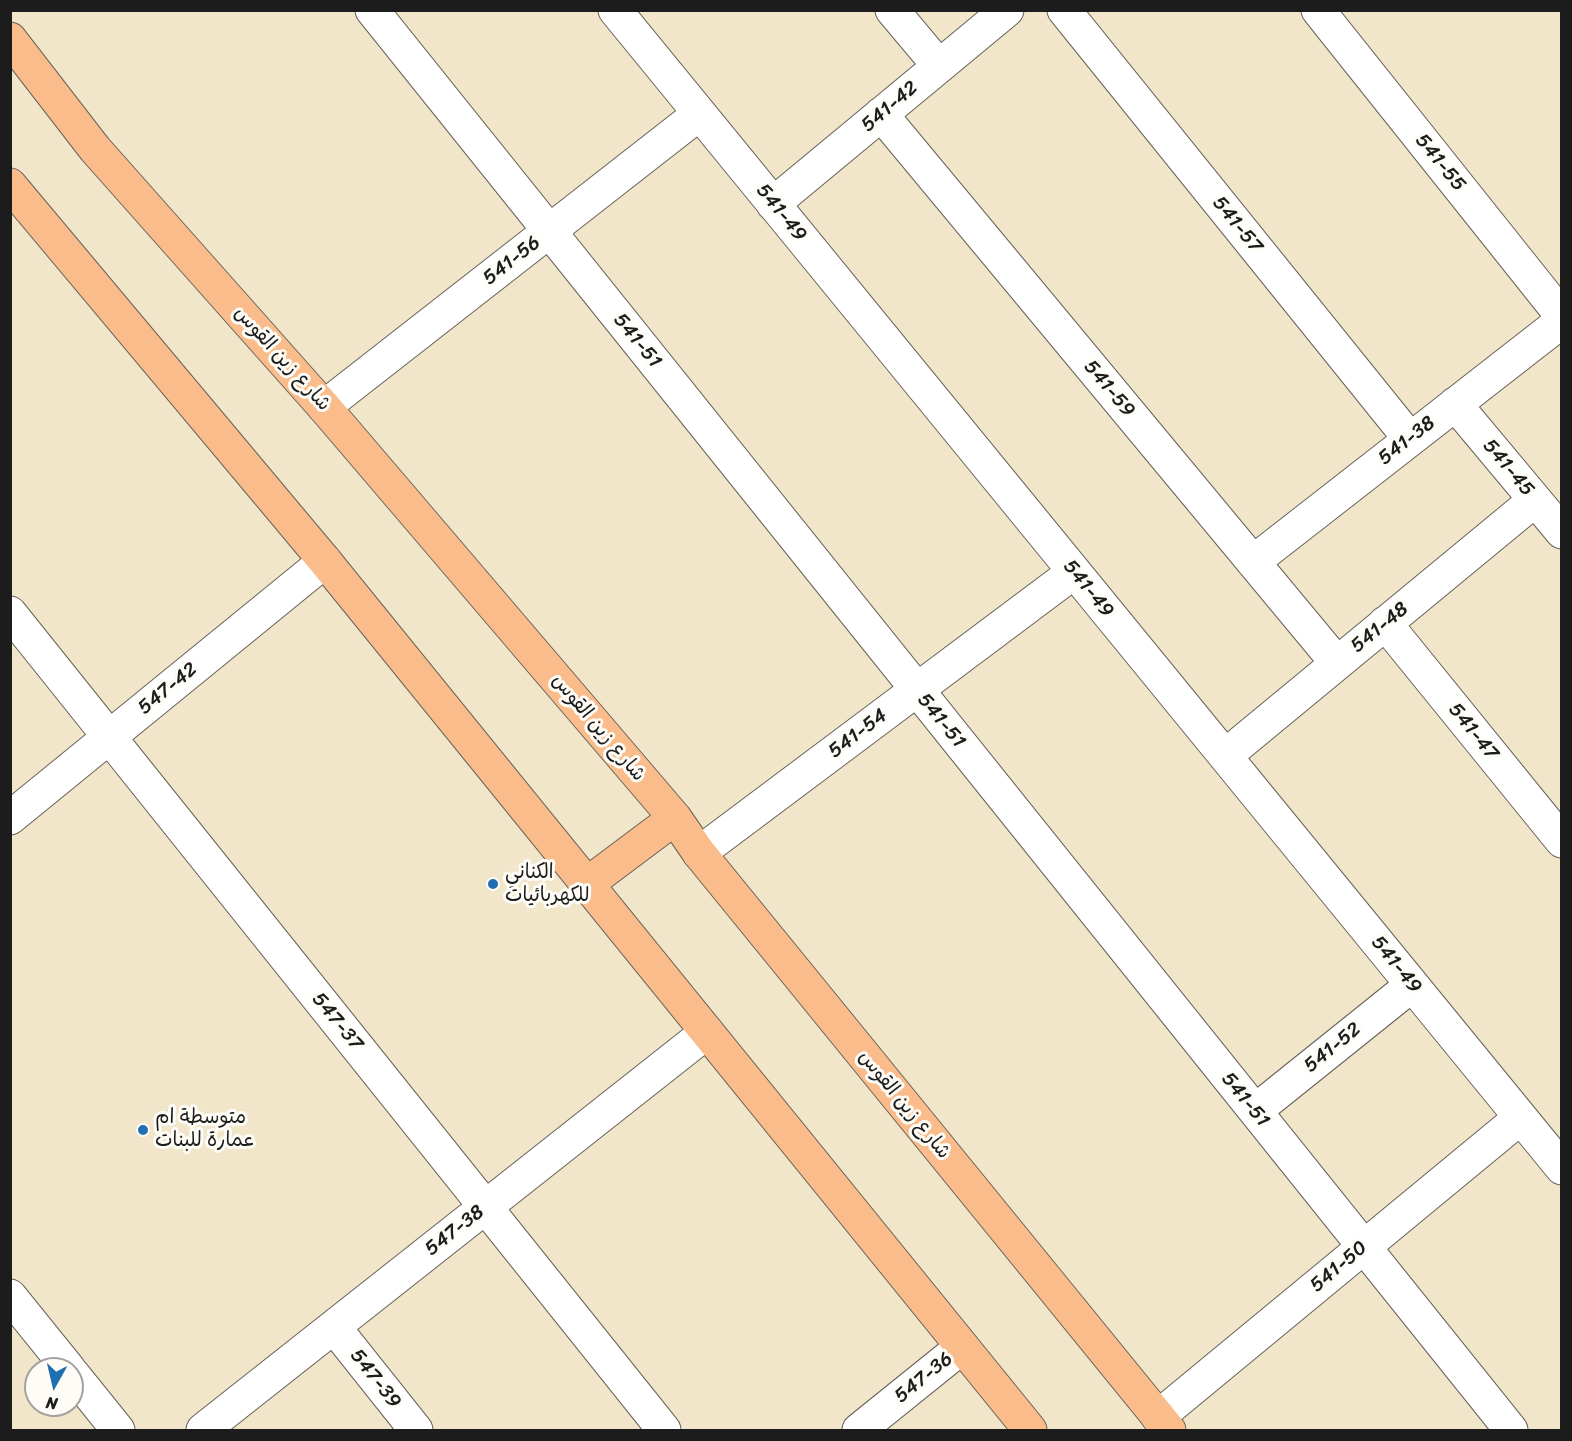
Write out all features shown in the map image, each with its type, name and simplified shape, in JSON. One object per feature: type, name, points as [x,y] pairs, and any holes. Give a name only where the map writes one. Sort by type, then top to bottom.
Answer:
[{"type":"main road","name":"شارع زين القوس","points":[[10,39],[95,149],[324,406],[675,818],[699,853],[1163,1424]]},
{"type":"main road","points":[[10,185],[325,561],[1029,1431]]},
{"type":"main road","points":[[587,884],[675,818]]},
{"type":"street","name":"541-51","points":[[372,10],[1511,1431]]},
{"type":"street","name":"541-49","points":[[615,10],[1562,1168]]},
{"type":"street","points":[[892,10],[939,66]]},
{"type":"street","name":"541-42","points":[[773,204],[1007,10]]},
{"type":"street","name":"541-57","points":[[1064,10],[1410,439]]},
{"type":"street","name":"541-55","points":[[1318,10],[1562,316]]},
{"type":"street","name":"541-56","points":[[324,406],[699,114]]},
{"type":"street","name":"541-59","points":[[881,114],[1337,663]]},
{"type":"street","name":"541-38","points":[[1253,562],[1562,321]]},
{"type":"street","name":"541-45","points":[[1455,404],[1562,532]]},
{"type":"street","name":"541-48","points":[[1225,756],[1535,500]]},
{"type":"street","name":"547-42","points":[[10,818],[325,561]]},
{"type":"street","name":"541-54","points":[[699,853],[1074,572]]},
{"type":"street","name":"547-37","points":[[10,613],[664,1431]]},
{"type":"street","name":"541-47","points":[[1385,623],[1562,841]]},
{"type":"street","name":"541-52","points":[[1255,1111],[1412,985]]},
{"type":"street","name":"547-38","points":[[203,1431],[707,1032]]},
{"type":"street","name":"541-50","points":[[1163,1424],[1364,1247],[1520,1118]]},
{"type":"street","points":[[10,1296],[59,1357]]},
{"type":"street","name":"547-39","points":[[334,1327],[416,1431]]},
{"type":"street","name":"547-36","points":[[859,1431],[962,1347]]},
{"type":"street","points":[[84,1388],[118,1431]]},
{"type":"place","name":"الكناني للكهربائيات","points":[[493,884]]},
{"type":"place","name":"متوسطة ام عمارة للبنات","points":[[143,1130]]}]
